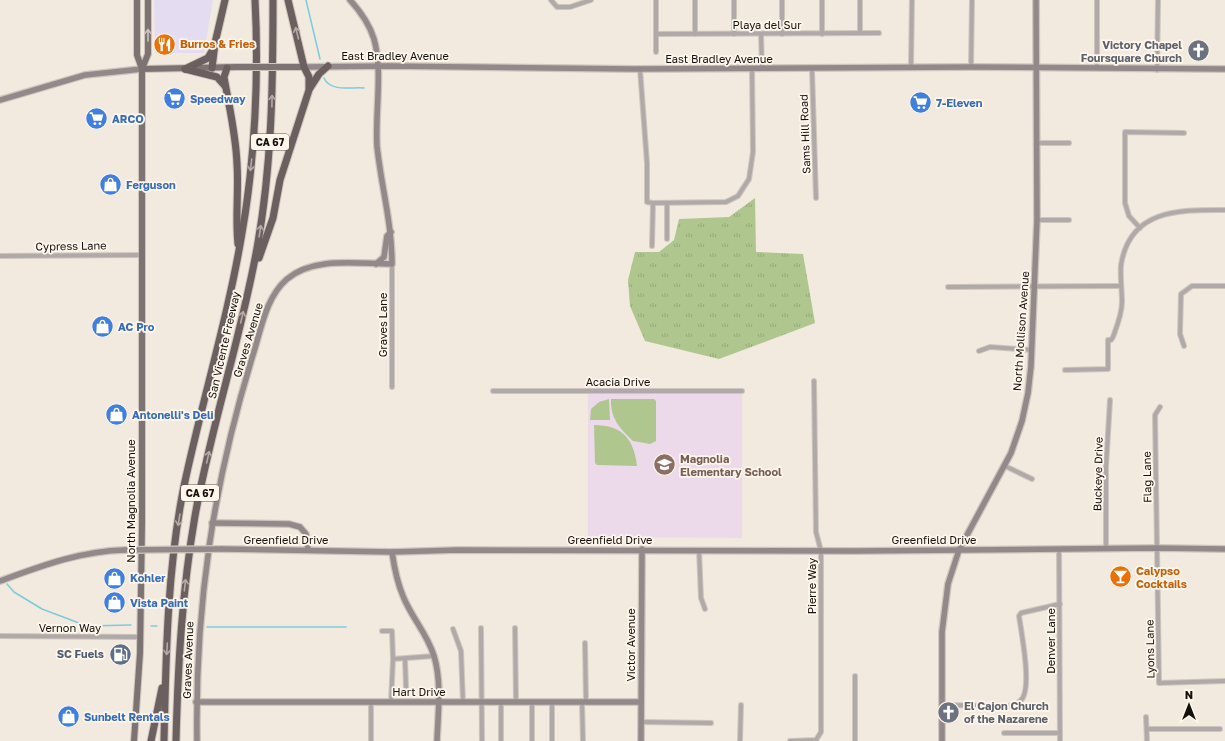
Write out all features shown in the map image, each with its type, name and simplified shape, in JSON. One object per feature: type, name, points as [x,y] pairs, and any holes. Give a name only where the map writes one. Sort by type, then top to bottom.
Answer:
[{"type":"highway","points":[[212,68],[215,43],[225,0]]},
{"type":"highway","name":"San Vicente Freeway","points":[[164,741],[165,673],[170,588],[184,487],[239,249],[253,150],[255,0]]},
{"type":"highway","name":"San Vicente Freeway","points":[[176,741],[180,629],[196,515],[250,283],[263,208],[270,144],[273,0]]},
{"type":"highway","points":[[288,0],[304,67],[309,77],[309,90]]},
{"type":"highway","points":[[185,69],[208,58],[215,43]]},
{"type":"highway","points":[[250,283],[273,218],[280,180],[309,90],[319,74],[328,66]]},
{"type":"highway","points":[[227,68],[224,77],[237,164],[235,223],[239,249]]},
{"type":"highway","points":[[185,69],[217,77],[226,86]]},
{"type":"highway","points":[[151,741],[165,673]]},
{"type":"highway","points":[[177,708],[180,741]]},
{"type":"main road","name":"North Magnolia Avenue","points":[[134,741],[140,637],[142,255],[142,69],[137,55],[137,0]]},
{"type":"main road","name":"North Magnolia Avenue","points":[[142,69],[148,54],[148,0]]},
{"type":"main road","points":[[350,0],[368,22],[374,40],[377,66],[377,144],[391,232],[392,264]]},
{"type":"main road","name":"North Mollison Avenue","points":[[942,741],[942,632],[944,604],[948,584],[959,550],[1005,466],[1022,422],[1028,392],[1032,350],[1035,286],[1036,0]]},
{"type":"main road","name":"East Bradley Avenue","points":[[142,69],[328,66],[640,69],[812,69],[912,67],[1098,68],[1157,70],[1225,69]]},
{"type":"main road","points":[[0,100],[85,75],[142,69]]},
{"type":"main road","points":[[376,264],[384,257],[387,236],[391,232]]},
{"type":"main road","name":"Graves Avenue","points":[[197,741],[196,702],[201,608],[212,523],[223,464],[266,312],[273,296],[288,278],[308,268],[329,264],[392,264]]},
{"type":"main road","points":[[212,523],[295,525],[305,532],[308,550]]},
{"type":"main road","name":"Greenfield Drive","points":[[0,581],[73,556],[95,552],[125,550],[221,549],[392,552],[642,549],[821,551],[1106,548],[1225,549]]},
{"type":"main road","name":"Victor Avenue","points":[[641,741],[642,549]]},
{"type":"main road","points":[[392,552],[395,572],[403,597],[422,627],[434,656],[437,669],[437,741]]},
{"type":"main road","name":"Hart Drive","points":[[196,702],[641,702]]},
{"type":"street","points":[[551,0],[557,6],[570,7],[591,1]]},
{"type":"street","points":[[656,0],[656,52]]},
{"type":"street","points":[[695,0],[695,34]]},
{"type":"street","points":[[734,0],[734,34]]},
{"type":"street","points":[[782,0],[782,34]]},
{"type":"street","points":[[822,0],[822,34]]},
{"type":"street","points":[[860,0],[860,33]]},
{"type":"street","points":[[912,0],[912,67]]},
{"type":"street","points":[[971,67],[972,0]]},
{"type":"street","points":[[1097,0],[1098,68]]},
{"type":"street","points":[[1157,70],[1158,0]]},
{"type":"street","name":"Playa del Sur","points":[[656,34],[879,33]]},
{"type":"street","points":[[761,34],[762,69]]},
{"type":"street","points":[[640,69],[646,156],[647,202],[653,203],[726,202],[738,196],[749,179],[752,152],[752,69]]},
{"type":"street","name":"Sams Hill Road","points":[[812,69],[816,198]]},
{"type":"street","points":[[1140,228],[1129,216],[1125,203],[1125,132],[1184,133]]},
{"type":"street","points":[[1036,143],[1069,143]]},
{"type":"street","points":[[652,246],[653,203]]},
{"type":"street","points":[[667,203],[667,239]]},
{"type":"street","points":[[1065,370],[1108,369],[1108,340],[1113,338],[1121,314],[1121,267],[1125,252],[1131,240],[1140,228],[1156,217],[1174,212],[1225,210]]},
{"type":"street","points":[[1036,220],[1068,220]]},
{"type":"street","name":"Cypress Lane","points":[[0,256],[142,255]]},
{"type":"street","name":"Graves Lane","points":[[392,264],[392,387]]},
{"type":"street","points":[[948,287],[1121,286]]},
{"type":"street","points":[[1184,346],[1180,334],[1180,298],[1184,290],[1192,286],[1225,286]]},
{"type":"street","points":[[979,351],[990,347],[1032,350]]},
{"type":"street","name":"Pierre Way","points":[[790,741],[816,740],[821,732],[821,551],[816,532],[814,381]]},
{"type":"street","name":"Acacia Drive","points":[[493,391],[742,391]]},
{"type":"street","name":"Buckeye Drive","points":[[1106,548],[1106,467],[1110,400]]},
{"type":"street","name":"Flag Lane","points":[[1157,548],[1155,415],[1160,407]]},
{"type":"street","points":[[1005,466],[1032,479]]},
{"type":"street","name":"Lyons Lane","points":[[1157,548],[1159,683],[1225,680]]},
{"type":"street","name":"Denver Lane","points":[[1059,549],[1060,741]]},
{"type":"street","points":[[699,550],[701,598],[705,609]]},
{"type":"street","points":[[942,705],[1010,706],[1019,702],[1024,696],[1026,674],[1019,616],[1021,613],[1028,610],[1060,604]]},
{"type":"street","points":[[453,628],[461,651],[463,702]]},
{"type":"street","points":[[481,628],[482,741]]},
{"type":"street","points":[[515,628],[516,702]]},
{"type":"street","points":[[382,631],[392,631],[393,659],[391,702]]},
{"type":"street","name":"Vernon Way","points":[[0,636],[140,637]]},
{"type":"street","points":[[583,741],[585,643]]},
{"type":"street","points":[[393,659],[434,656]]},
{"type":"street","points":[[405,658],[406,687]]},
{"type":"street","points":[[855,676],[855,741]]},
{"type":"street","points":[[371,702],[371,741]]},
{"type":"street","points":[[501,702],[501,741]]},
{"type":"street","points":[[532,702],[532,741]]},
{"type":"street","points":[[552,702],[552,741]]},
{"type":"street","points":[[740,741],[741,705]]},
{"type":"street","points":[[1146,716],[1147,741]]},
{"type":"street","points":[[641,722],[711,723]]},
{"type":"street","points":[[1147,729],[1220,729]]},
{"type":"street","points":[[1004,733],[1060,733]]},
{"type":"shaded area","points":[[154,0],[213,0],[204,53],[155,53]]},
{"type":"shaded area","name":"Magnolia Elementary School","points":[[588,393],[742,394],[742,538],[588,537]]},
{"type":"green space","points":[[755,198],[756,252],[803,254],[815,323],[719,359],[645,341],[630,306],[628,280],[635,252],[659,252],[674,240],[679,219],[729,217]]},
{"type":"green space","points":[[609,399],[610,420],[590,420],[591,409],[599,402]]},
{"type":"green space","points":[[611,399],[654,399],[656,401],[656,441],[650,444],[633,441],[617,423],[612,412]]},
{"type":"green space","points":[[594,425],[613,428],[620,431],[630,442],[637,466],[597,465],[595,463]]},
{"type":"waterway","points":[[306,0],[320,59]]},
{"type":"waterway","points":[[324,78],[327,82],[336,87],[364,88]]},
{"type":"waterway","points":[[7,584],[14,592],[42,609],[87,626],[131,625]]},
{"type":"waterway","points":[[151,626],[157,626]]},
{"type":"waterway","points":[[187,626],[194,626]]},
{"type":"waterway","points":[[207,627],[346,627]]},
{"type":"place","name":"Burros & Fries","points":[[165,44]]},
{"type":"place","name":"Victory Chapel Foursquare Church","points":[[1198,51]]},
{"type":"place","name":"Speedway","points":[[175,99]]},
{"type":"place","name":"7-Eleven","points":[[920,103]]},
{"type":"place","name":"ARCO","points":[[97,119]]},
{"type":"place","name":"Ferguson","points":[[111,185]]},
{"type":"place","name":"AC Pro","points":[[103,327]]},
{"type":"place","name":"Antonelli's Deli","points":[[117,415]]},
{"type":"place","name":"Magnolia Elementary School","points":[[665,465]]},
{"type":"place","name":"Calypso Cocktails","points":[[1120,577]]},
{"type":"place","name":"Kohler","points":[[114,578]]},
{"type":"place","name":"Vista Paint","points":[[115,603]]},
{"type":"place","name":"SC Fuels","points":[[120,654]]},
{"type":"place","name":"El Cajon Church of the Nazarene","points":[[948,712]]},
{"type":"place","name":"Sunbelt Rentals","points":[[69,717]]}]
